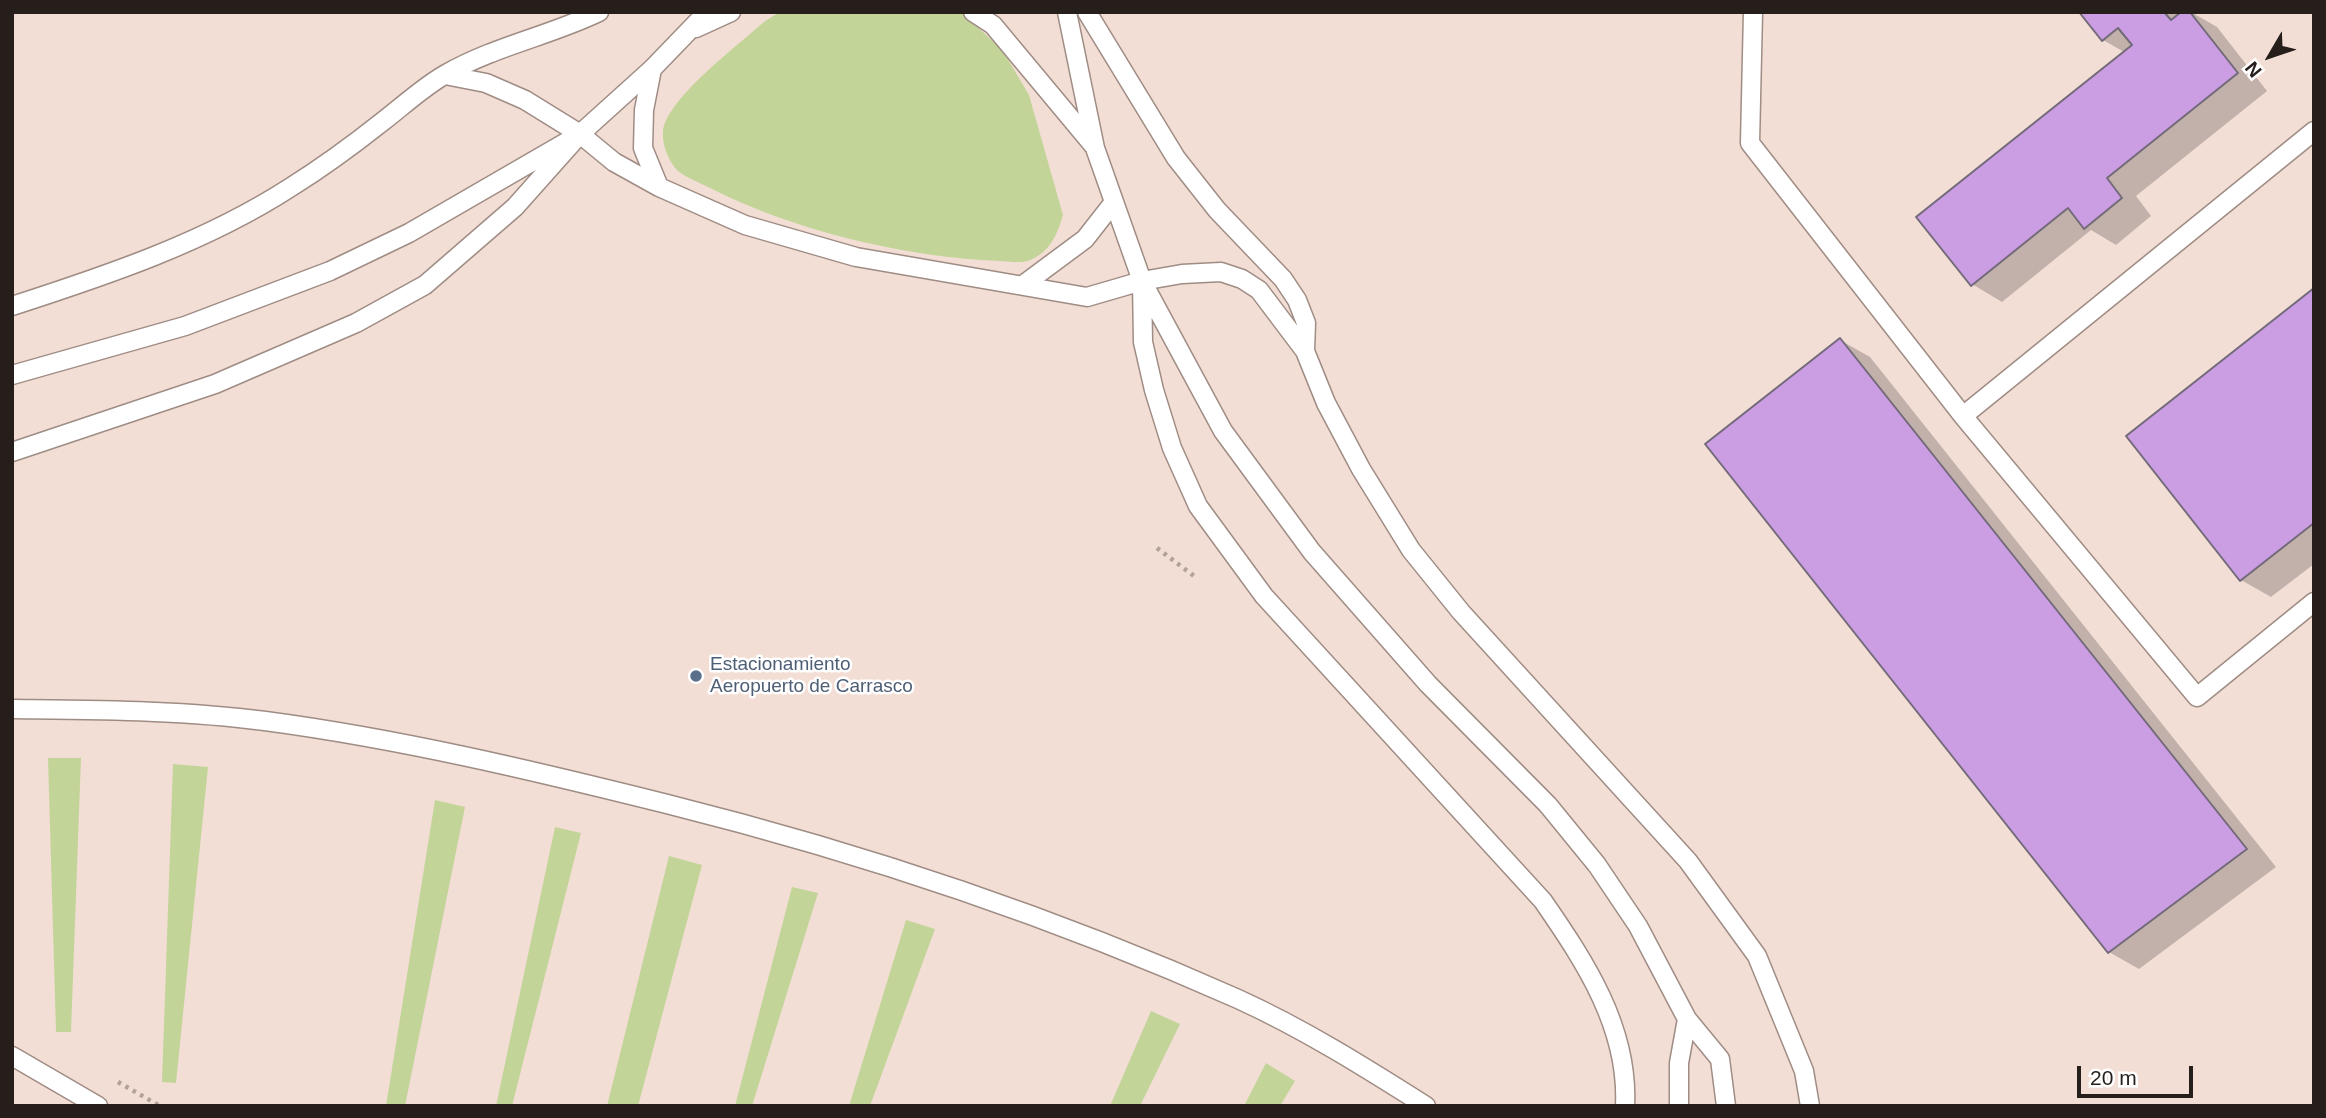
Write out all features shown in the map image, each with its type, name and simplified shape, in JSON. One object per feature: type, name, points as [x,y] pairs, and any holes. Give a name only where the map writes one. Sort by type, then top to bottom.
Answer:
[{"type":"lane","points":[[12,306],[143,260],[223,225],[288,189],[348,149],[444,75],[496,49],[562,30],[599,12]]},
{"type":"lane","points":[[12,452],[215,384],[356,323],[425,285],[515,207],[580,134],[652,69],[707,12]]},
{"type":"lane","points":[[685,33],[731,12]]},
{"type":"lane","points":[[973,12],[993,25],[1095,148]]},
{"type":"lane","points":[[1067,12],[1095,148],[1142,281],[1223,431],[1321,562],[1428,684],[1548,805],[1597,865],[1638,926],[1687,1019],[1720,1059],[1727,1106]]},
{"type":"lane","points":[[1087,12],[1176,159],[1217,210],[1283,279],[1297,300],[1306,323],[1305,351]]},
{"type":"lane","points":[[1753,12],[1750,143],[1963,416],[2197,697],[2314,602]]},
{"type":"lane","points":[[652,69],[644,110],[643,148],[659,187]]},
{"type":"lane","points":[[444,75],[486,83],[525,100],[580,134],[614,162],[659,187],[745,225],[856,257],[1087,297],[1142,281],[1182,274],[1221,272],[1242,279],[1259,290],[1305,351],[1326,403],[1361,469],[1411,550],[1461,612],[1688,861],[1757,956],[1804,1071],[1810,1106]]},
{"type":"lane","points":[[1963,416],[2314,131]]},
{"type":"lane","points":[[12,375],[185,326],[330,271],[409,233],[580,134]]},
{"type":"lane","points":[[1023,285],[1085,239],[1114,202]]},
{"type":"lane","points":[[1142,281],[1143,342],[1154,390],[1172,448],[1198,506],[1264,596],[1543,901],[1582,957],[1612,1020],[1622,1059],[1625,1106]]},
{"type":"lane","points":[[12,709],[130,710],[263,721],[449,753],[760,827],[996,901],[1240,1000],[1351,1060],[1426,1106]]},
{"type":"lane","points":[[1679,1106],[1679,1063],[1687,1019]]},
{"type":"lane","points":[[12,1056],[98,1106]]},
{"type":"path","points":[[1157,548],[1194,576]]},
{"type":"green space","points":[[780,12],[960,12],[966,16],[1003,51],[1029,95],[1063,215],[1048,248],[1037,257],[1019,262],[889,248],[779,217],[692,180],[678,171],[665,147],[663,133],[666,120],[705,73],[765,21]]},
{"type":"green space","points":[[48,758],[81,758],[71,1032],[56,1032]]},
{"type":"green space","points":[[173,764],[208,767],[176,1083],[162,1082]]},
{"type":"green space","points":[[435,800],[465,807],[405,1106],[386,1106]]},
{"type":"green space","points":[[555,827],[581,833],[512,1106],[496,1106]]},
{"type":"green space","points":[[669,856],[702,865],[638,1106],[607,1106]]},
{"type":"green space","points":[[792,887],[818,893],[752,1106],[735,1106]]},
{"type":"green space","points":[[906,920],[935,929],[870,1106],[849,1106]]},
{"type":"green space","points":[[1151,1011],[1180,1024],[1140,1106],[1110,1106]]},
{"type":"green space","points":[[1266,1063],[1295,1081],[1280,1106],[1244,1106]]},
{"type":"building","points":[[2079,12],[2164,12],[2171,20],[2181,12],[2190,12],[2238,73],[2107,178],[2122,198],[2084,229],[2068,208],[1971,286],[1916,217],[2132,45],[2118,28],[2102,41]]},
{"type":"building","points":[[2314,288],[2314,523],[2240,581],[2126,436]]},
{"type":"building","points":[[1840,338],[2247,849],[2108,953],[1705,444]]},
{"type":"place","name":"Estacionamiento Aeropuerto de Carrasco","points":[[696,676]]}]
